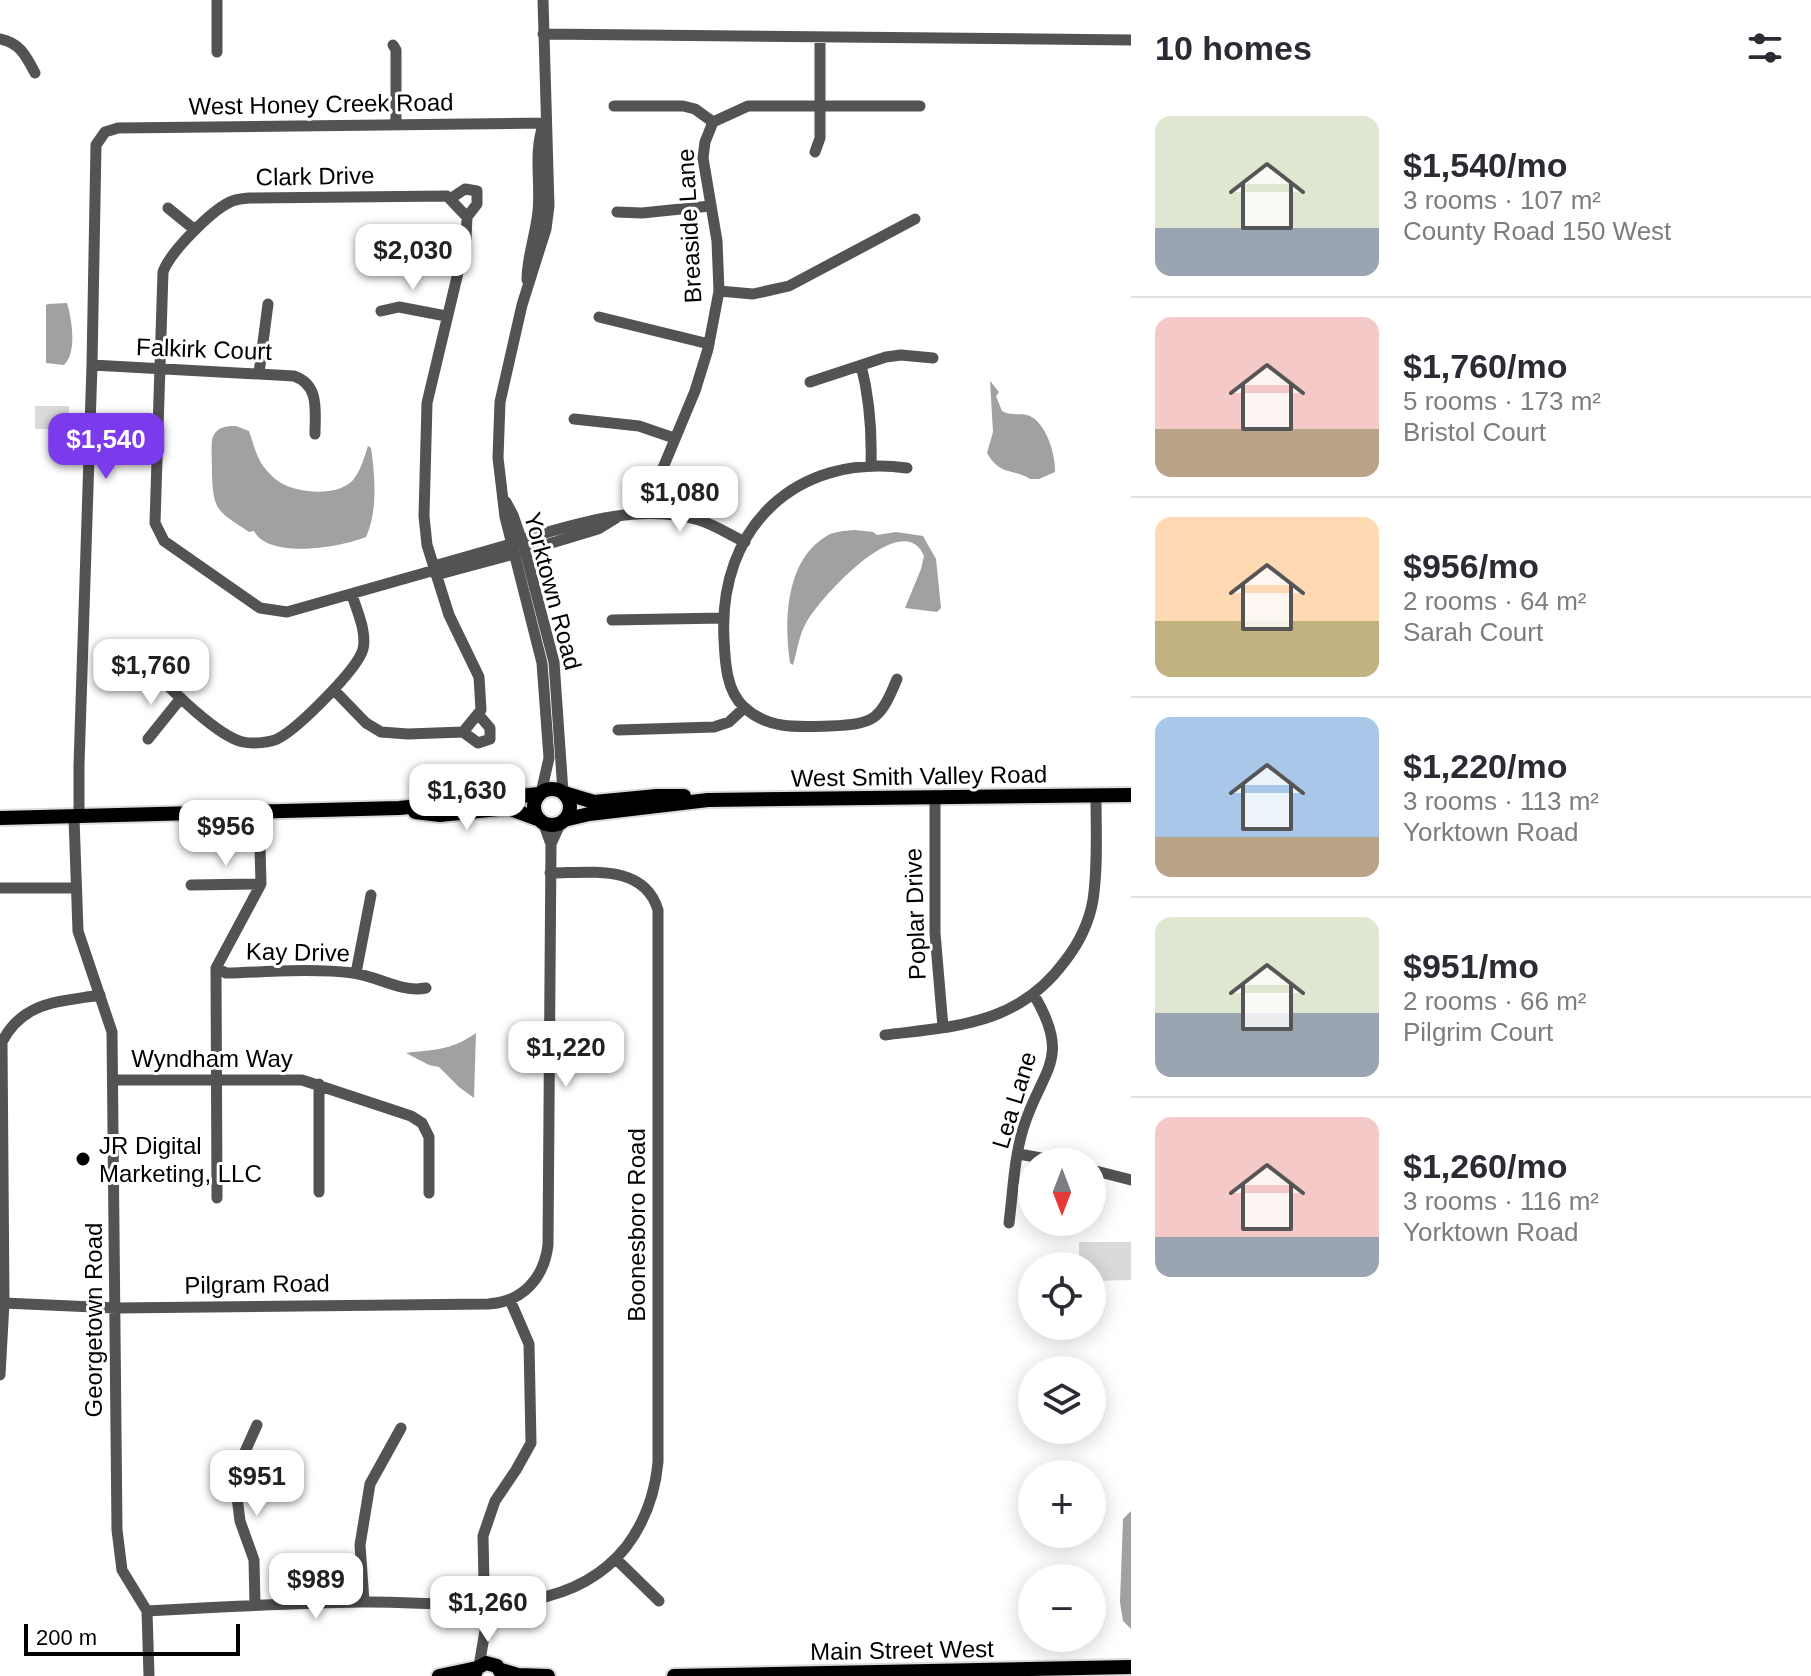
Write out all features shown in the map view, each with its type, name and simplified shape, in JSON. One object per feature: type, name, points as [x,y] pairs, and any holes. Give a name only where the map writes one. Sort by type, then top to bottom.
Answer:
[{"type":"main road","points":[[0,818],[399,808],[540,794],[551,789],[563,793],[570,808],[562,821],[550,824],[508,808],[440,815],[399,808]]},
{"type":"main road","name":"West Smith Valley Road","points":[[563,793],[589,802],[665,795],[708,800]]},
{"type":"main road","points":[[540,794],[535,807],[542,821]]},
{"type":"main road","name":"West Smith Valley Road","points":[[562,821],[589,814],[708,800],[1131,795]]},
{"type":"main road","name":"Main Street West","points":[[674,1676],[1093,1673],[1131,1667]]},
{"type":"main road","points":[[439,1676],[488,1670],[548,1676]]},
{"type":"street","points":[[217,0],[217,52]]},
{"type":"street","points":[[543,0],[543,34],[1131,40]]},
{"type":"street","name":"Yorktown Road","points":[[543,34],[544,123],[538,137],[537,228],[529,254],[527,286],[500,402],[498,458],[505,517],[518,547],[554,662],[559,772],[563,793]]},
{"type":"street","points":[[815,152],[820,138],[820,37]]},
{"type":"street","points":[[0,39],[15,43],[35,73]]},
{"type":"street","points":[[393,45],[396,50],[396,125]]},
{"type":"street","points":[[614,106],[683,106],[695,109],[713,122],[748,106],[920,106]]},
{"type":"street","name":"Breaside Lane","points":[[659,512],[660,475],[695,391],[709,344],[719,291],[717,241],[703,158],[713,122]]},
{"type":"street","name":"West Honey Creek Road","points":[[101,135],[118,128],[544,123]]},
{"type":"street","name":"Georgetown Road","points":[[101,135],[96,145],[94,183],[92,365],[76,888],[78,931],[112,1032],[117,1530],[122,1570],[147,1611],[149,1676]]},
{"type":"street","name":"Clark Drive","points":[[352,595],[287,612],[260,608],[164,541],[155,523],[163,272],[170,257],[195,230],[238,199],[448,198],[465,189],[477,191],[477,204],[467,217]]},
{"type":"street","points":[[334,690],[366,723],[381,732],[463,732],[478,743],[490,739],[490,728],[480,712],[479,677],[449,615],[424,525],[427,412],[468,228],[467,217],[448,198]]},
{"type":"street","points":[[617,212],[642,213],[710,206]]},
{"type":"street","points":[[168,208],[195,230]]},
{"type":"street","points":[[719,291],[753,294],[789,286],[915,219]]},
{"type":"street","points":[[259,373],[268,304]]},
{"type":"street","points":[[381,311],[399,307],[446,316]]},
{"type":"street","points":[[599,317],[709,344]]},
{"type":"street","points":[[810,382],[886,357],[933,358]]},
{"type":"street","name":"Falkirk Court","points":[[92,365],[294,376],[307,383],[315,398],[315,434]]},
{"type":"street","points":[[861,365],[870,400],[871,465]]},
{"type":"street","points":[[574,419],[639,426],[674,438]]},
{"type":"street","points":[[897,679],[883,710],[860,723],[781,725],[760,719],[744,708],[731,687],[725,661],[723,618],[730,572],[745,542],[775,502],[795,487],[830,471],[871,465],[907,468]]},
{"type":"street","points":[[147,665],[229,737],[261,742],[278,739],[334,690],[358,662],[364,647],[363,629],[352,595],[518,547],[598,529],[616,518],[659,512],[701,521],[745,542]]},
{"type":"street","name":"Yorktown Road","points":[[518,547],[542,663],[549,758],[540,794]]},
{"type":"street","points":[[612,620],[723,618]]},
{"type":"street","points":[[148,739],[181,698]]},
{"type":"street","points":[[618,730],[714,727],[729,722],[744,708]]},
{"type":"street","points":[[463,732],[480,712]]},
{"type":"street","points":[[885,1035],[943,1027],[1003,1013],[1034,995],[1054,977],[1076,946],[1090,914],[1094,888],[1096,796]]},
{"type":"street","name":"Poplar Drive","points":[[935,799],[935,933],[943,1027]]},
{"type":"street","points":[[217,1198],[216,968],[261,884],[259,810]]},
{"type":"street","points":[[488,1670],[483,1536],[495,1501],[531,1443],[529,1344],[510,1300],[529,1288],[540,1274],[548,1245],[551,844],[542,821]]},
{"type":"street","points":[[551,844],[562,821]]},
{"type":"street","name":"Boonesboro Road","points":[[550,873],[626,876],[646,887],[654,897],[658,910],[658,1462],[647,1512],[616,1559]]},
{"type":"street","points":[[191,885],[261,884]]},
{"type":"street","points":[[0,888],[76,888]]},
{"type":"street","points":[[356,973],[371,895]]},
{"type":"street","name":"Kay Drive","points":[[216,968],[226,973],[356,973],[412,991],[426,988]]},
{"type":"street","points":[[0,1375],[4,1303],[2,1042],[20,1017],[36,1007],[100,995]]},
{"type":"street","name":"Lea Lane","points":[[1020,1148],[1023,1127],[1049,1073],[1053,1052],[1050,1026],[1034,995]]},
{"type":"street","name":"Wyndham Way","points":[[114,1080],[278,1079],[319,1084],[411,1116],[422,1123],[429,1137],[429,1193]]},
{"type":"street","points":[[319,1084],[319,1192]]},
{"type":"street","name":"Lea Lane","points":[[1009,1223],[1018,1161]]},
{"type":"street","points":[[1106,1174],[1131,1180]]},
{"type":"street","name":"Pilgram Road","points":[[4,1303],[116,1308],[488,1304],[510,1300]]},
{"type":"street","points":[[255,1605],[254,1560],[240,1521],[236,1489],[243,1456],[257,1425]]},
{"type":"street","points":[[364,1602],[360,1545],[370,1484],[401,1428]]},
{"type":"street","points":[[147,1611],[364,1602],[511,1603],[570,1590],[616,1559],[659,1601]]},
{"type":"shaded area","points":[[67,303],[69,309],[72,343],[64,365],[46,363],[48,304]]},
{"type":"shaded area","points":[[990,381],[999,392],[996,396],[1002,411],[1027,415],[1040,424],[1052,448],[1055,472],[1039,479],[1030,479],[997,465],[987,453],[993,432]]},
{"type":"shaded area","points":[[35,406],[69,406],[69,429],[35,429]]},
{"type":"shaded area","points":[[236,426],[249,431],[261,462],[274,477],[288,486],[307,491],[328,491],[346,485],[358,472],[368,446],[371,448],[374,505],[366,537],[307,549],[274,546],[224,514],[214,496],[212,440],[221,428]]},
{"type":"shaded area","points":[[855,530],[877,535],[896,532],[923,536],[936,559],[941,608],[937,612],[905,608],[924,556],[913,543],[898,542],[862,562],[814,611],[800,638],[793,665],[790,663],[787,630],[790,594],[795,577],[812,548],[828,535]]},
{"type":"shaded area","points":[[476,1033],[474,1098],[439,1067],[406,1053],[450,1046]]},
{"type":"shaded area","points":[[1079,1242],[1131,1242],[1131,1280],[1106,1281],[1106,1252],[1079,1252]]},
{"type":"shaded area","points":[[1131,1511],[1131,1629],[1123,1621],[1120,1602],[1123,1519]]},
{"type":"place","name":"JR Digital Marketing, LLC","points":[[83,1159]]}]
